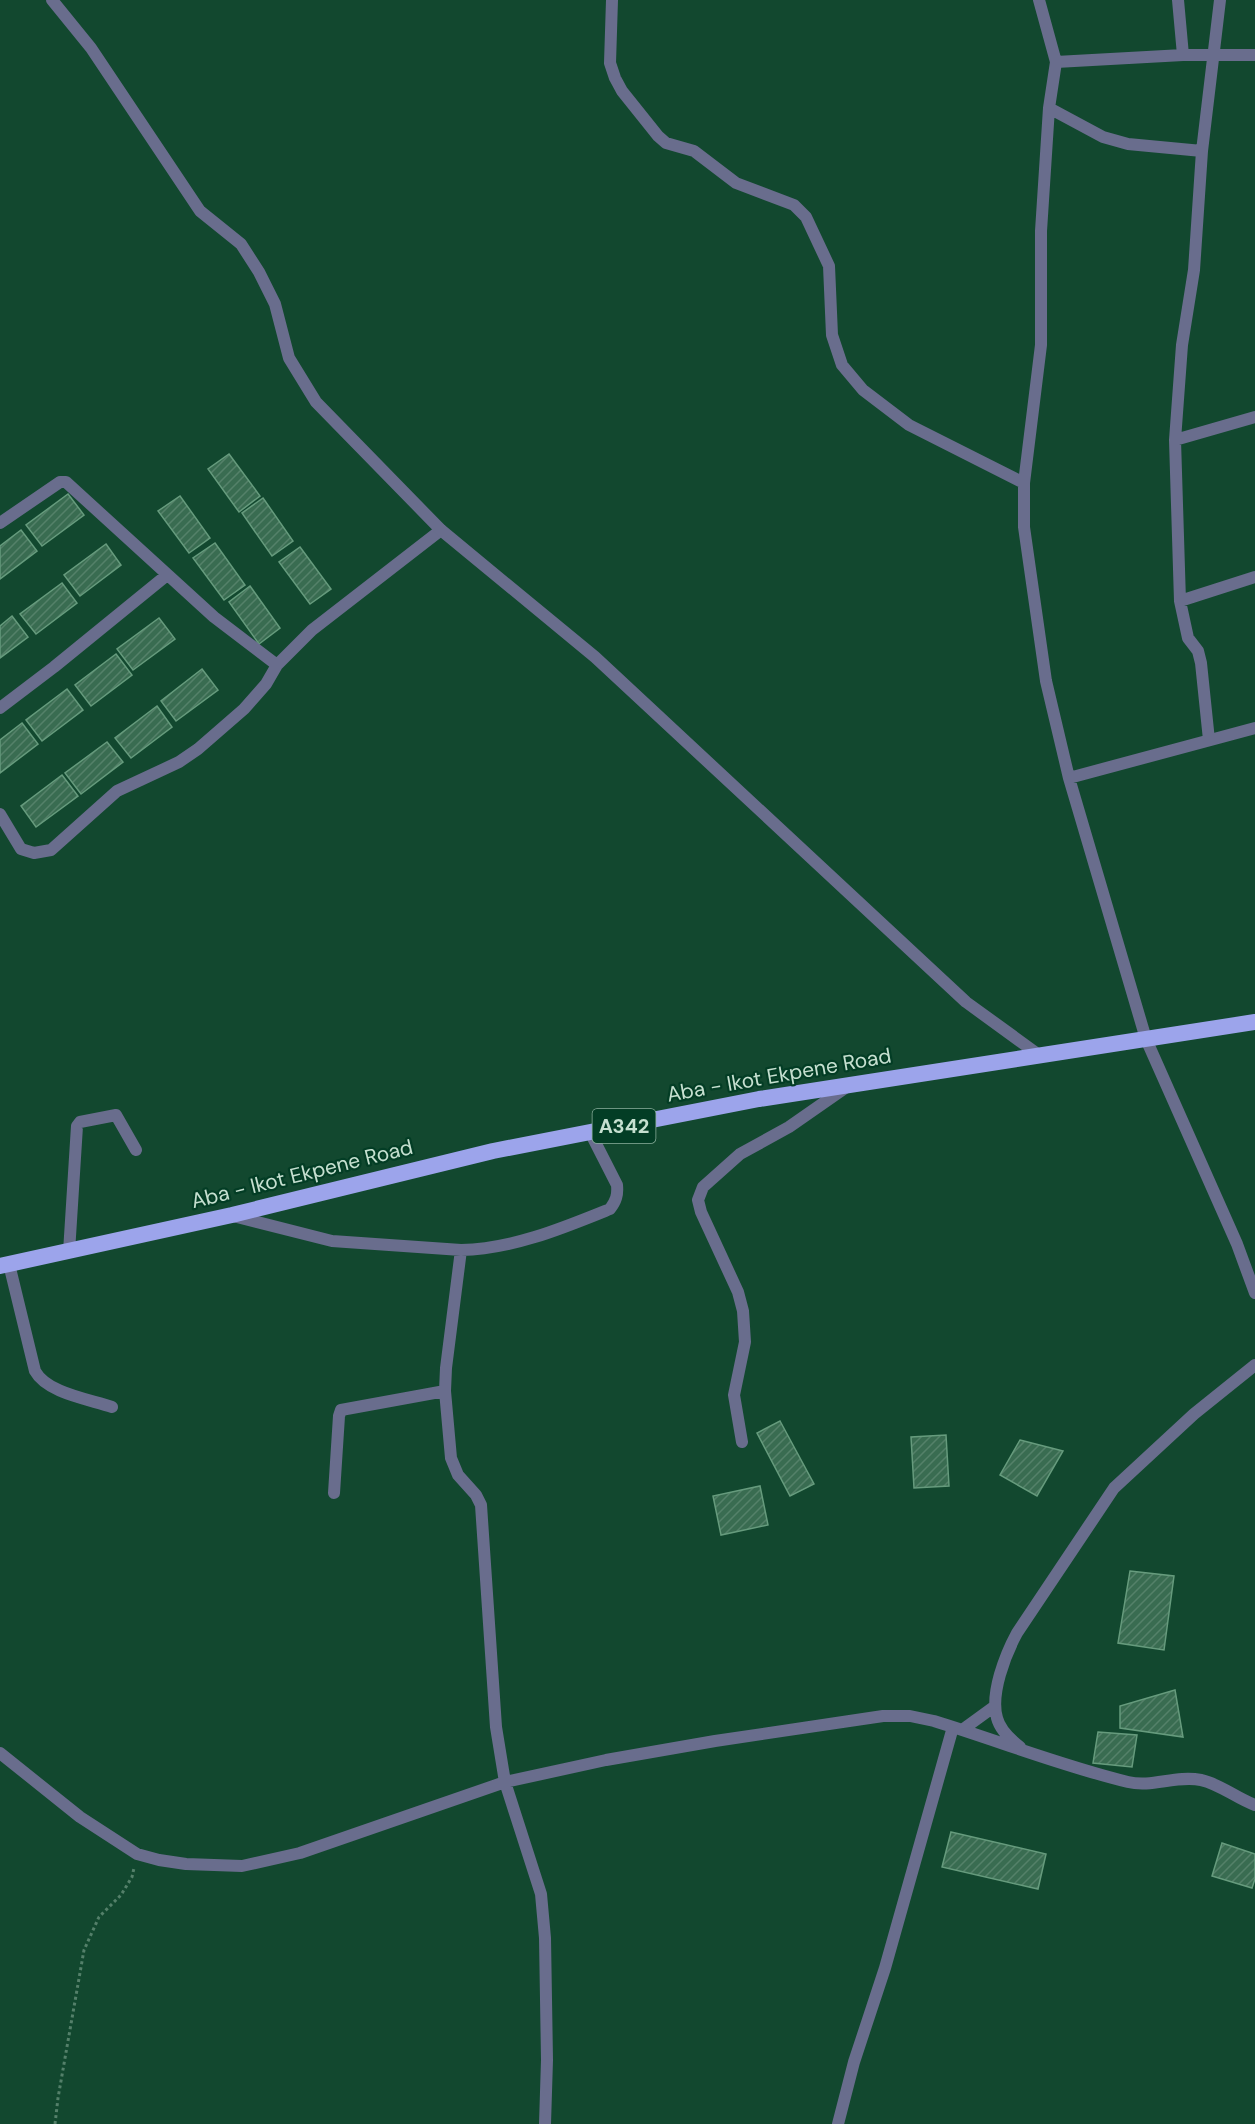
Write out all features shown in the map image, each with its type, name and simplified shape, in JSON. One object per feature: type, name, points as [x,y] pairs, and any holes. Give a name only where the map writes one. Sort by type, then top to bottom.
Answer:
[{"type":"highway","name":"Aba - Ikot Ekpene Road","points":[[5,1265],[231,1215],[494,1151],[759,1099],[1255,1022]]},
{"type":"street","points":[[52,0],[91,48],[200,211],[241,244],[259,272],[275,304],[289,358],[316,402],[441,530],[595,657],[966,1002],[1039,1055]]},
{"type":"street","points":[[612,0],[610,63],[615,78],[622,91],[658,136],[666,142],[694,150],[736,183],[794,205],[806,217],[830,267],[832,335],[842,365],[863,390],[909,425],[1024,483]]},
{"type":"street","points":[[1039,0],[1056,62],[1049,108],[1041,231],[1041,345],[1024,483],[1024,527],[1046,681],[1069,778],[1146,1039],[1237,1244],[1255,1293]]},
{"type":"street","points":[[1178,0],[1182,55]]},
{"type":"street","points":[[1209,740],[1201,663],[1198,651],[1188,638],[1180,601],[1175,440],[1182,345],[1194,270],[1202,151],[1220,0]]},
{"type":"street","points":[[1056,62],[1182,55],[1255,55]]},
{"type":"street","points":[[1049,108],[1103,137],[1128,144],[1202,151]]},
{"type":"street","points":[[1175,440],[1255,417]]},
{"type":"street","points":[[0,523],[60,482],[66,482],[214,617],[277,665]]},
{"type":"street","points":[[0,814],[21,849],[34,853],[51,850],[117,791],[179,762],[198,749],[244,709],[266,684],[277,665],[312,630],[441,530]]},
{"type":"street","points":[[0,708],[167,575]]},
{"type":"street","points":[[1180,601],[1255,577]]},
{"type":"street","points":[[1069,778],[1255,728]]},
{"type":"street","points":[[742,1442],[734,1395],[745,1342],[744,1311],[738,1292],[701,1212],[698,1200],[703,1186],[740,1154],[789,1127],[848,1086]]},
{"type":"street","points":[[69,1252],[77,1126],[80,1122],[116,1115],[136,1150]]},
{"type":"street","points":[[231,1215],[332,1241],[474,1250],[522,1241],[610,1209],[618,1194],[617,1185],[590,1132]]},
{"type":"street","points":[[461,1250],[446,1368],[445,1391],[451,1458],[458,1475],[476,1495],[481,1505],[496,1726],[506,1782],[541,1894],[546,1971],[547,2060],[544,2124]]},
{"type":"street","points":[[5,1265],[35,1371],[40,1380],[49,1386],[112,1407]]},
{"type":"street","points":[[1023,1750],[1010,1739],[998,1721],[994,1706],[1005,1655],[1013,1640],[1114,1488],[1194,1414],[1255,1365]]},
{"type":"street","points":[[334,1492],[341,1410],[445,1391]]},
{"type":"street","points":[[838,2124],[854,2062],[958,1729],[994,1706]]},
{"type":"street","points":[[0,1754],[80,1817],[137,1854],[186,1864],[242,1866],[300,1853],[506,1782],[617,1758],[883,1716],[910,1716],[958,1729],[1085,1771],[1132,1783],[1154,1784],[1172,1779],[1202,1780],[1220,1787],[1240,1800],[1255,1805]]},
{"type":"path","points":[[56,2124],[58,2098],[84,1950],[99,1917],[122,1895],[132,1876],[137,1854]]},
{"type":"building","points":[[229,454],[260,496],[239,512],[208,469]]},
{"type":"building","points":[[68,494],[84,515],[42,546],[26,525]]},
{"type":"building","points":[[180,496],[210,538],[189,553],[158,511]]},
{"type":"building","points":[[263,498],[293,541],[272,556],[242,513]]},
{"type":"building","points":[[21,530],[37,551],[0,579],[0,546]]},
{"type":"building","points":[[215,543],[245,585],[224,600],[193,558]]},
{"type":"building","points":[[106,544],[121,565],[80,596],[64,575]]},
{"type":"building","points":[[300,547],[331,589],[310,604],[279,562]]},
{"type":"building","points":[[62,583],[77,603],[36,634],[20,614]]},
{"type":"building","points":[[250,586],[280,628],[259,644],[229,602]]},
{"type":"building","points":[[12,616],[28,637],[0,658],[0,626]]},
{"type":"building","points":[[159,618],[175,639],[133,670],[117,649]]},
{"type":"building","points":[[116,654],[132,675],[91,706],[75,685]]},
{"type":"building","points":[[202,669],[218,690],[176,721],[161,701]]},
{"type":"building","points":[[67,689],[83,710],[42,741],[26,720]]},
{"type":"building","points":[[157,706],[172,727],[131,758],[115,738]]},
{"type":"building","points":[[22,723],[38,744],[0,773],[0,740]]},
{"type":"building","points":[[107,742],[123,762],[81,794],[65,773]]},
{"type":"building","points":[[62,775],[78,796],[36,827],[21,806]]},
{"type":"building","points":[[780,1421],[814,1484],[790,1496],[757,1433]]},
{"type":"building","points":[[946,1435],[949,1486],[914,1488],[911,1437]]},
{"type":"building","points":[[1020,1440],[1063,1451],[1037,1496],[1000,1475]]},
{"type":"building","points":[[760,1486],[768,1525],[721,1535],[713,1496]]},
{"type":"building","points":[[1130,1571],[1174,1576],[1164,1650],[1118,1643]]},
{"type":"building","points":[[1175,1690],[1183,1737],[1120,1728],[1120,1706]]},
{"type":"building","points":[[1098,1732],[1137,1735],[1132,1767],[1093,1763]]},
{"type":"building","points":[[951,1832],[1046,1854],[1038,1889],[942,1867]]},
{"type":"building","points":[[1222,1843],[1255,1854],[1255,1879],[1252,1888],[1212,1876]]}]
